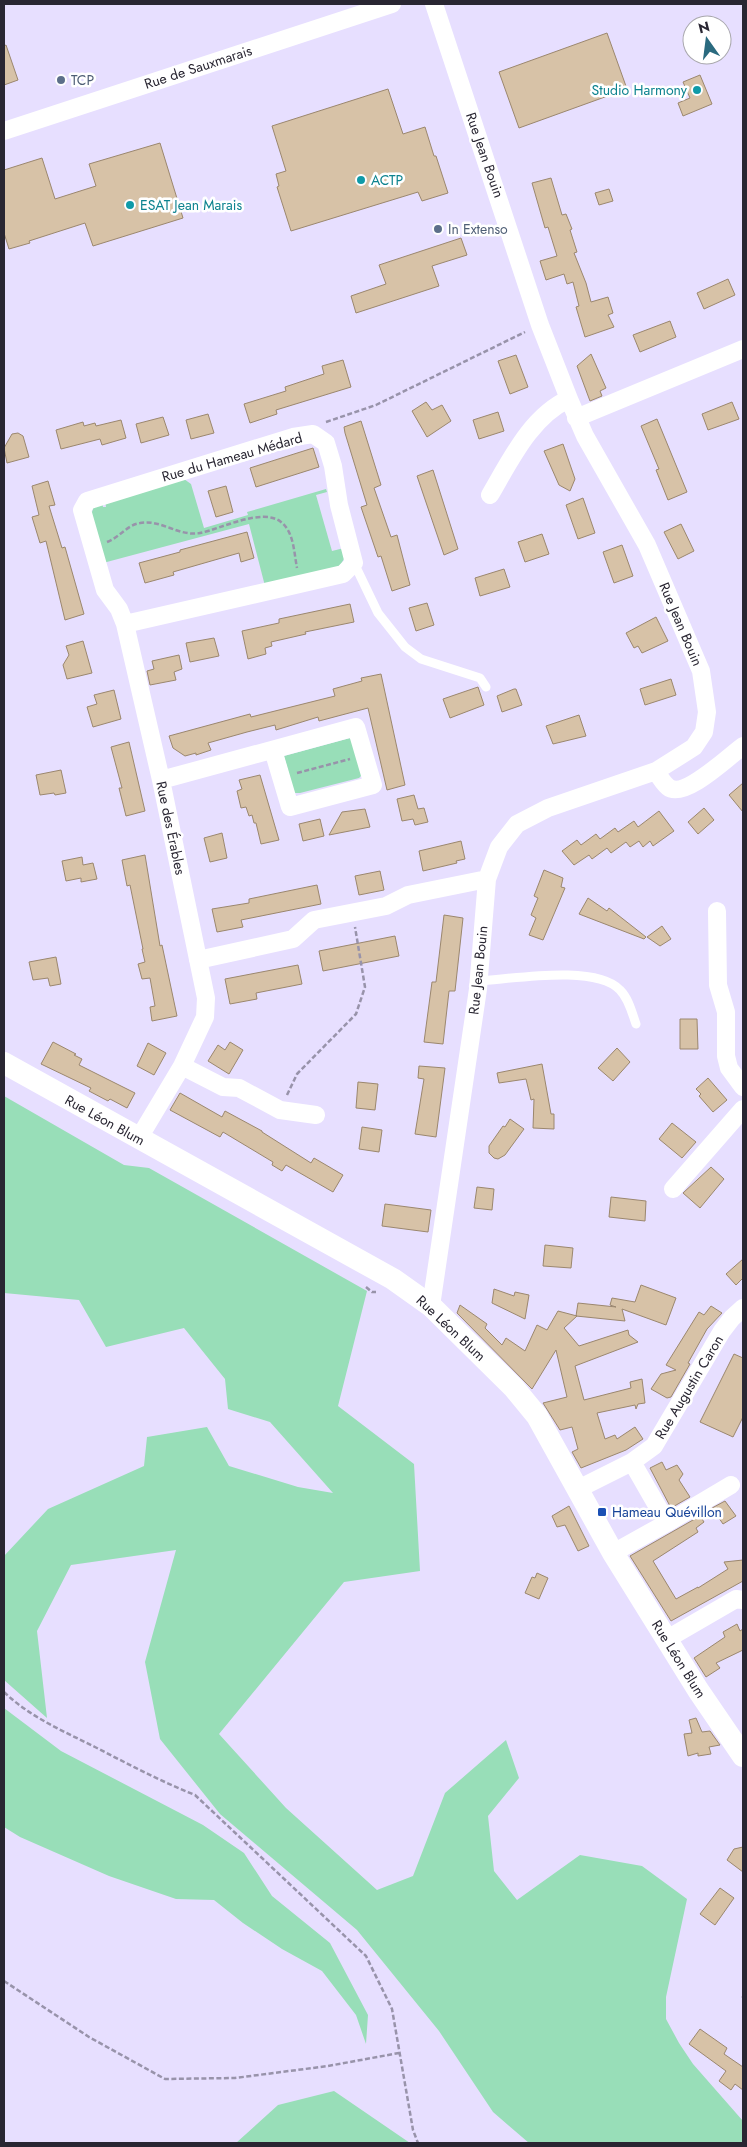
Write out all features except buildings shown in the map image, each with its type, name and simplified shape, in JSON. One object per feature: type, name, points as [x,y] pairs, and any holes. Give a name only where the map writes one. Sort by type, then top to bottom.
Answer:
[{"type":"street","name":"Rue de Sauxmarais","points":[[4,131],[392,4]]},
{"type":"street","name":"Rue Jean Bouin","points":[[431,1306],[479,981],[487,879],[498,847],[517,824],[548,808],[656,771],[694,746],[704,732],[707,712],[701,670],[647,544],[585,436],[568,399],[540,324],[434,4]]},
{"type":"street","points":[[576,418],[743,348]]},
{"type":"street","points":[[490,495],[529,432],[557,404],[568,399]]},
{"type":"street","name":"Rue du Hameau Médard","points":[[82,510],[87,501],[294,437],[313,434],[326,444],[333,466],[339,504],[354,563]]},
{"type":"street","name":"Rue des Érables","points":[[82,510],[105,590],[119,609],[125,624],[161,780],[206,998],[205,1018],[182,1066],[139,1138]]},
{"type":"street","points":[[125,624],[342,574],[354,563]]},
{"type":"street","points":[[161,780],[356,726],[373,785],[290,806],[274,750]]},
{"type":"street","points":[[656,771],[668,788],[678,790],[691,786],[743,746]]},
{"type":"street","points":[[198,960],[293,939],[314,920],[386,906],[408,895],[487,879]]},
{"type":"street","points":[[717,911],[718,985],[726,1012],[726,1056],[729,1068],[743,1087]]},
{"type":"street","name":"Rue Léon Blum","points":[[4,1063],[393,1280],[431,1306],[514,1388],[537,1416],[613,1553],[698,1690],[743,1756]]},
{"type":"street","points":[[182,1066],[223,1087],[239,1088],[280,1110],[316,1114]]},
{"type":"street","points":[[673,1189],[743,1109]]},
{"type":"street","name":"Rue Augustin Caron","points":[[578,1489],[632,1462],[654,1446],[722,1331],[743,1308]]},
{"type":"street","points":[[632,1462],[667,1523]]},
{"type":"street","points":[[613,1553],[731,1485]]},
{"type":"street","points":[[667,1639],[741,1597]]},
{"type":"lane","points":[[354,563],[378,614],[405,647],[421,659],[480,678],[486,687]]},
{"type":"lane","points":[[479,981],[563,975],[594,976],[609,981],[620,989],[626,997],[636,1024]]},
{"type":"path","points":[[313,434],[328,420],[376,405],[540,324]]},
{"type":"path","points":[[92,546],[110,541],[131,526],[142,522],[158,523],[188,534],[200,533],[248,519],[267,516],[281,521],[289,532],[300,584]]},
{"type":"path","points":[[281,776],[364,755]]},
{"type":"path","points":[[280,1110],[297,1074],[356,1014],[365,987],[354,933],[356,912]]},
{"type":"path","points":[[4,1692],[16,1704],[38,1719],[195,1795],[366,1956],[392,2009],[413,2130],[418,2143]]},
{"type":"path","points":[[4,1981],[89,2037],[165,2078],[235,2078],[328,2066],[399,2052]]},
{"type":"green space","points":[[184,479],[191,484],[204,528],[248,515],[247,512],[326,489],[327,492],[316,495],[332,551],[344,548],[344,559],[339,567],[265,586],[249,524],[103,563],[90,518],[94,506],[102,501],[103,507],[106,507],[105,500]]},
{"type":"green space","points":[[350,738],[353,739],[363,774],[359,778],[294,793],[284,756]]},
{"type":"green space","points":[[4,1096],[124,1165],[149,1168],[367,1291],[338,1406],[414,1464],[420,1571],[344,1582],[219,1734],[286,1808],[377,1890],[413,1876],[445,1793],[506,1740],[519,1778],[488,1816],[494,1871],[517,1900],[580,1855],[642,1866],[687,1899],[666,1997],[666,2019],[693,2064],[743,2121],[743,2143],[529,2143],[493,2112],[439,2031],[357,1930],[220,1814],[160,1739],[145,1662],[176,1550],[71,1565],[37,1631],[47,1718],[4,1680],[4,1556],[48,1509],[144,1466],[147,1437],[207,1427],[229,1466],[298,1487],[333,1493],[270,1422],[228,1409],[225,1379],[184,1328],[106,1347],[79,1300],[4,1293]]},
{"type":"green space","points":[[4,1708],[61,1751],[203,1825],[244,1853],[272,1896],[330,1943],[368,2015],[366,2044],[356,2015],[322,1971],[282,1949],[243,1923],[214,1900],[176,1899],[109,1876],[20,1837],[4,1827]]},
{"type":"green space","points":[[334,2091],[410,2143],[236,2143],[278,2105]]},
{"type":"place","name":"TCP","points":[[61,80]]},
{"type":"place","name":"Studio Harmony","points":[[697,90]]},
{"type":"place","name":"ACTP","points":[[361,180]]},
{"type":"place","name":"ESAT Jean Marais","points":[[130,205]]},
{"type":"place","name":"In Extenso","points":[[438,229]]},
{"type":"place","name":"Hameau Quévillon","points":[[602,1512]]}]
